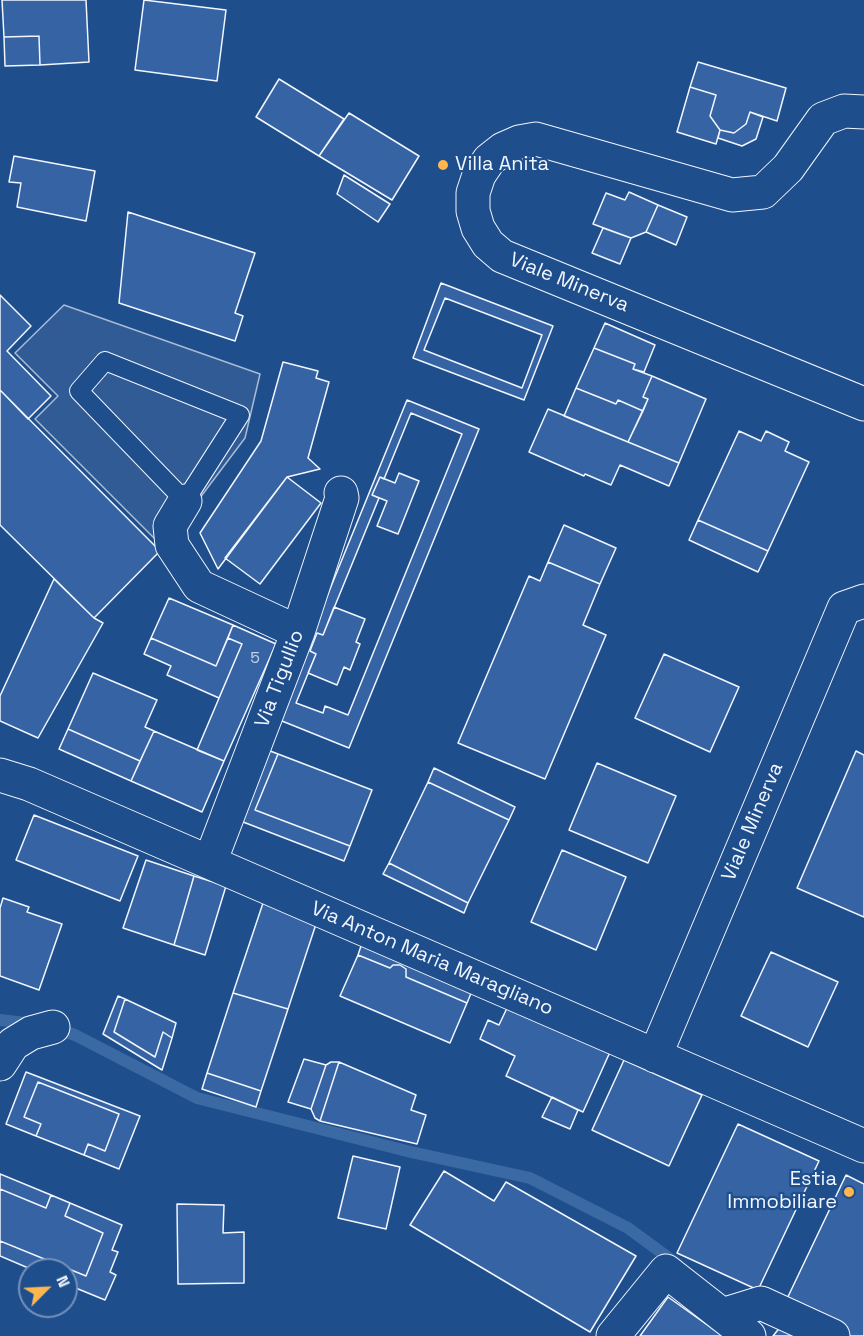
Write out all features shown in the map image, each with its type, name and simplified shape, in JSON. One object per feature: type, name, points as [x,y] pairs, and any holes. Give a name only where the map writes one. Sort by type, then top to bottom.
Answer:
[{"type":"street","name":"Viale Minerva","points":[[864,112],[844,111],[823,119],[788,168],[763,192],[732,195],[536,139],[519,142],[503,149],[489,160],[479,175],[473,193],[473,211],[478,228],[488,244],[502,256],[864,404]]},
{"type":"street","name":"Via Tigullio","points":[[210,862],[298,632],[342,498],[341,493]]},
{"type":"street","points":[[185,501],[170,526],[172,545],[199,586],[298,632]]},
{"type":"street","name":"Viale Minerva","points":[[656,1056],[844,608],[864,602]]},
{"type":"street","name":"Via Anton Maria Maragliano","points":[[0,775],[29,784],[864,1146]]},
{"type":"street","points":[[0,1064],[13,1044],[31,1033],[53,1027]]},
{"type":"street","points":[[614,1336],[666,1271],[749,1336]]},
{"type":"street","points":[[722,1315],[761,1303],[833,1336]]},
{"type":"lane","points":[[105,360],[240,415],[185,501],[79,391],[105,360]]},
{"type":"shaded area","points":[[64,305],[260,374],[245,438],[163,547],[35,419],[58,396],[15,353]]},
{"type":"building","points":[[2,0],[86,0],[89,62],[40,65],[39,36],[4,37]]},
{"type":"building","points":[[144,0],[226,10],[217,81],[135,70]]},
{"type":"building","points":[[39,36],[40,65],[5,66],[4,37]]},
{"type":"building","points":[[698,62],[786,88],[777,121],[750,112],[746,124],[734,133],[720,130],[710,116],[716,95],[690,87]]},
{"type":"building","points":[[279,79],[344,119],[319,156],[256,117]]},
{"type":"building","points":[[690,87],[716,95],[710,116],[720,130],[716,144],[677,132]]},
{"type":"building","points":[[750,112],[763,117],[756,139],[742,146],[718,138],[720,130],[734,133],[746,124]]},
{"type":"building","points":[[349,113],[419,156],[392,200],[319,156]]},
{"type":"building","points":[[14,156],[95,171],[86,221],[17,207],[21,183],[9,182]]},
{"type":"building","points":[[344,175],[390,204],[378,222],[337,194]]},
{"type":"building","points":[[629,192],[658,205],[646,232],[631,238],[593,224],[606,193],[625,200]]},
{"type":"building","points":[[658,205],[687,217],[676,245],[646,232]]},
{"type":"building","points":[[128,212],[255,253],[235,313],[243,316],[235,341],[119,303]]},
{"type":"building","points":[[603,228],[631,238],[620,264],[592,253]]},
{"type":"building","points":[[441,283],[553,326],[524,400],[413,358]]},
{"type":"building","points":[[0,295],[31,326],[7,351],[51,396],[28,419],[0,390]]},
{"type":"building","points":[[445,298],[542,335],[522,388],[424,350]]},
{"type":"building","points":[[605,323],[655,345],[644,372],[633,369],[635,364],[594,348]]},
{"type":"building","points":[[594,348],[635,364],[633,369],[652,376],[643,397],[648,399],[643,411],[618,400],[616,404],[576,388]]},
{"type":"building","points":[[283,362],[318,371],[316,378],[329,382],[308,458],[320,469],[287,477],[218,569],[200,533],[261,441]]},
{"type":"building","points":[[652,376],[706,399],[679,463],[628,442],[648,399],[643,397]]},
{"type":"building","points":[[576,388],[616,404],[618,400],[643,411],[628,442],[564,416]]},
{"type":"building","points":[[0,390],[160,551],[94,618],[0,525]]},
{"type":"building","points":[[407,400],[479,429],[349,748],[277,719]]},
{"type":"building","points":[[548,409],[679,463],[669,486],[620,465],[611,485],[529,452]]},
{"type":"building","points":[[411,413],[462,434],[348,715],[325,706],[323,713],[296,703],[316,654],[310,651],[317,633],[323,635],[379,498],[372,495],[380,477],[384,479]]},
{"type":"building","points":[[739,431],[761,441],[766,431],[789,442],[785,451],[809,462],[768,551],[698,520]]},
{"type":"building","points":[[399,473],[419,481],[398,534],[377,526],[387,501],[372,495],[380,477],[395,483]]},
{"type":"building","points":[[287,477],[321,503],[260,584],[225,558]]},
{"type":"building","points":[[698,520],[768,551],[758,572],[689,540]]},
{"type":"building","points":[[564,525],[616,548],[600,584],[548,562]]},
{"type":"building","points":[[548,562],[600,584],[583,625],[606,635],[545,779],[458,743],[529,576],[540,581]]},
{"type":"building","points":[[54,579],[94,618],[103,623],[38,738],[0,721],[0,696]]},
{"type":"building","points":[[169,598],[233,625],[216,666],[151,638]]},
{"type":"building","points":[[334,607],[365,619],[356,642],[360,644],[350,670],[344,667],[337,685],[308,673],[316,654],[310,651],[317,633],[323,635]]},
{"type":"building","points":[[233,625],[276,644],[224,761],[197,750],[242,644],[228,638]]},
{"type":"building","points":[[151,638],[216,666],[228,638],[242,644],[219,698],[167,675],[171,666],[144,654]]},
{"type":"building","points":[[664,654],[739,687],[710,752],[635,718]]},
{"type":"building","points":[[93,673],[157,700],[145,727],[154,731],[140,761],[68,729]]},
{"type":"building","points":[[68,729],[140,761],[131,781],[59,749]]},
{"type":"building","points":[[154,731],[224,761],[202,812],[131,781]]},
{"type":"building","points":[[265,749],[278,754],[255,810],[350,846],[344,861],[238,820]]},
{"type":"building","points":[[856,751],[864,755],[864,917],[797,888]]},
{"type":"building","points":[[278,754],[372,790],[350,846],[255,810]]},
{"type":"building","points":[[597,763],[676,796],[648,863],[569,830]]},
{"type":"building","points":[[434,768],[515,807],[509,820],[428,782]]},
{"type":"building","points":[[428,782],[509,820],[468,903],[389,863]]},
{"type":"building","points":[[34,815],[138,856],[120,901],[16,860]]},
{"type":"building","points":[[562,850],[626,877],[596,950],[531,922]]},
{"type":"building","points":[[146,860],[194,876],[174,945],[123,928]]},
{"type":"building","points":[[389,863],[468,903],[464,913],[383,874]]},
{"type":"building","points":[[194,876],[226,886],[205,955],[174,945]]},
{"type":"building","points":[[3,898],[29,907],[27,912],[62,924],[39,990],[0,976],[0,908]]},
{"type":"building","points":[[264,900],[317,921],[288,1009],[233,993]]},
{"type":"building","points":[[362,943],[472,991],[467,1003],[406,977],[406,969],[400,965],[393,965],[390,968],[358,955]]},
{"type":"building","points":[[771,952],[838,982],[808,1047],[741,1016]]},
{"type":"building","points":[[358,955],[390,968],[393,965],[400,965],[406,969],[406,977],[467,1003],[450,1043],[340,996]]},
{"type":"building","points":[[233,993],[288,1009],[261,1091],[207,1073]]},
{"type":"building","points":[[118,996],[125,999],[114,1032],[155,1057],[163,1032],[172,1038],[162,1070],[103,1034]]},
{"type":"building","points":[[125,999],[176,1023],[172,1038],[163,1032],[155,1057],[114,1032]]},
{"type":"building","points":[[507,1008],[610,1052],[583,1112],[506,1076],[515,1056],[480,1039],[488,1020],[499,1025]]},
{"type":"building","points":[[304,1059],[326,1065],[311,1109],[288,1102]]},
{"type":"building","points":[[624,1060],[702,1095],[669,1166],[592,1130]]},
{"type":"building","points":[[339,1062],[320,1121],[315,1118],[311,1109],[326,1065]]},
{"type":"building","points":[[339,1062],[416,1095],[411,1110],[426,1115],[417,1144],[320,1121]]},
{"type":"building","points":[[26,1072],[140,1116],[119,1169],[84,1155],[88,1144],[105,1151],[119,1114],[38,1082],[24,1117],[41,1124],[36,1136],[6,1124]]},
{"type":"building","points":[[207,1073],[261,1091],[256,1107],[202,1089]]},
{"type":"building","points":[[38,1082],[119,1114],[105,1151],[88,1144],[84,1155],[36,1136],[41,1124],[24,1117]]},
{"type":"building","points":[[552,1097],[578,1110],[570,1129],[542,1117]]},
{"type":"building","points":[[738,1124],[819,1161],[758,1290],[677,1253]]},
{"type":"building","points":[[353,1156],[400,1167],[386,1229],[338,1218]]},
{"type":"building","points":[[444,1171],[494,1201],[506,1182],[636,1256],[590,1332],[410,1225]]},
{"type":"building","points":[[0,1174],[51,1195],[46,1208],[0,1189]]},
{"type":"building","points":[[846,1175],[864,1184],[864,1336],[849,1336],[784,1305]]},
{"type":"building","points":[[0,1189],[46,1208],[51,1195],[70,1203],[65,1216],[103,1233],[86,1276],[78,1273],[78,1258],[42,1258],[0,1241]]},
{"type":"building","points":[[70,1203],[122,1225],[112,1250],[118,1252],[110,1272],[116,1275],[105,1300],[78,1289],[78,1273],[86,1276],[103,1233],[65,1216]]},
{"type":"building","points":[[177,1204],[224,1205],[223,1233],[244,1232],[244,1283],[178,1284]]},
{"type":"building","points":[[0,1241],[42,1258],[18,1258],[18,1264],[0,1256]]},
{"type":"building","points":[[668,1297],[723,1336],[640,1336]]},
{"type":"building","points":[[785,1321],[812,1336],[773,1336]]},
{"type":"waterway","points":[[0,1020],[34,1024]]},
{"type":"waterway","points":[[54,1028],[75,1035],[197,1098],[411,1152],[530,1178],[628,1228],[677,1264]]},
{"type":"place","name":"Villa Anita","points":[[443,165]]},
{"type":"place","name":"Estia Immobiliare","points":[[849,1192]]}]
